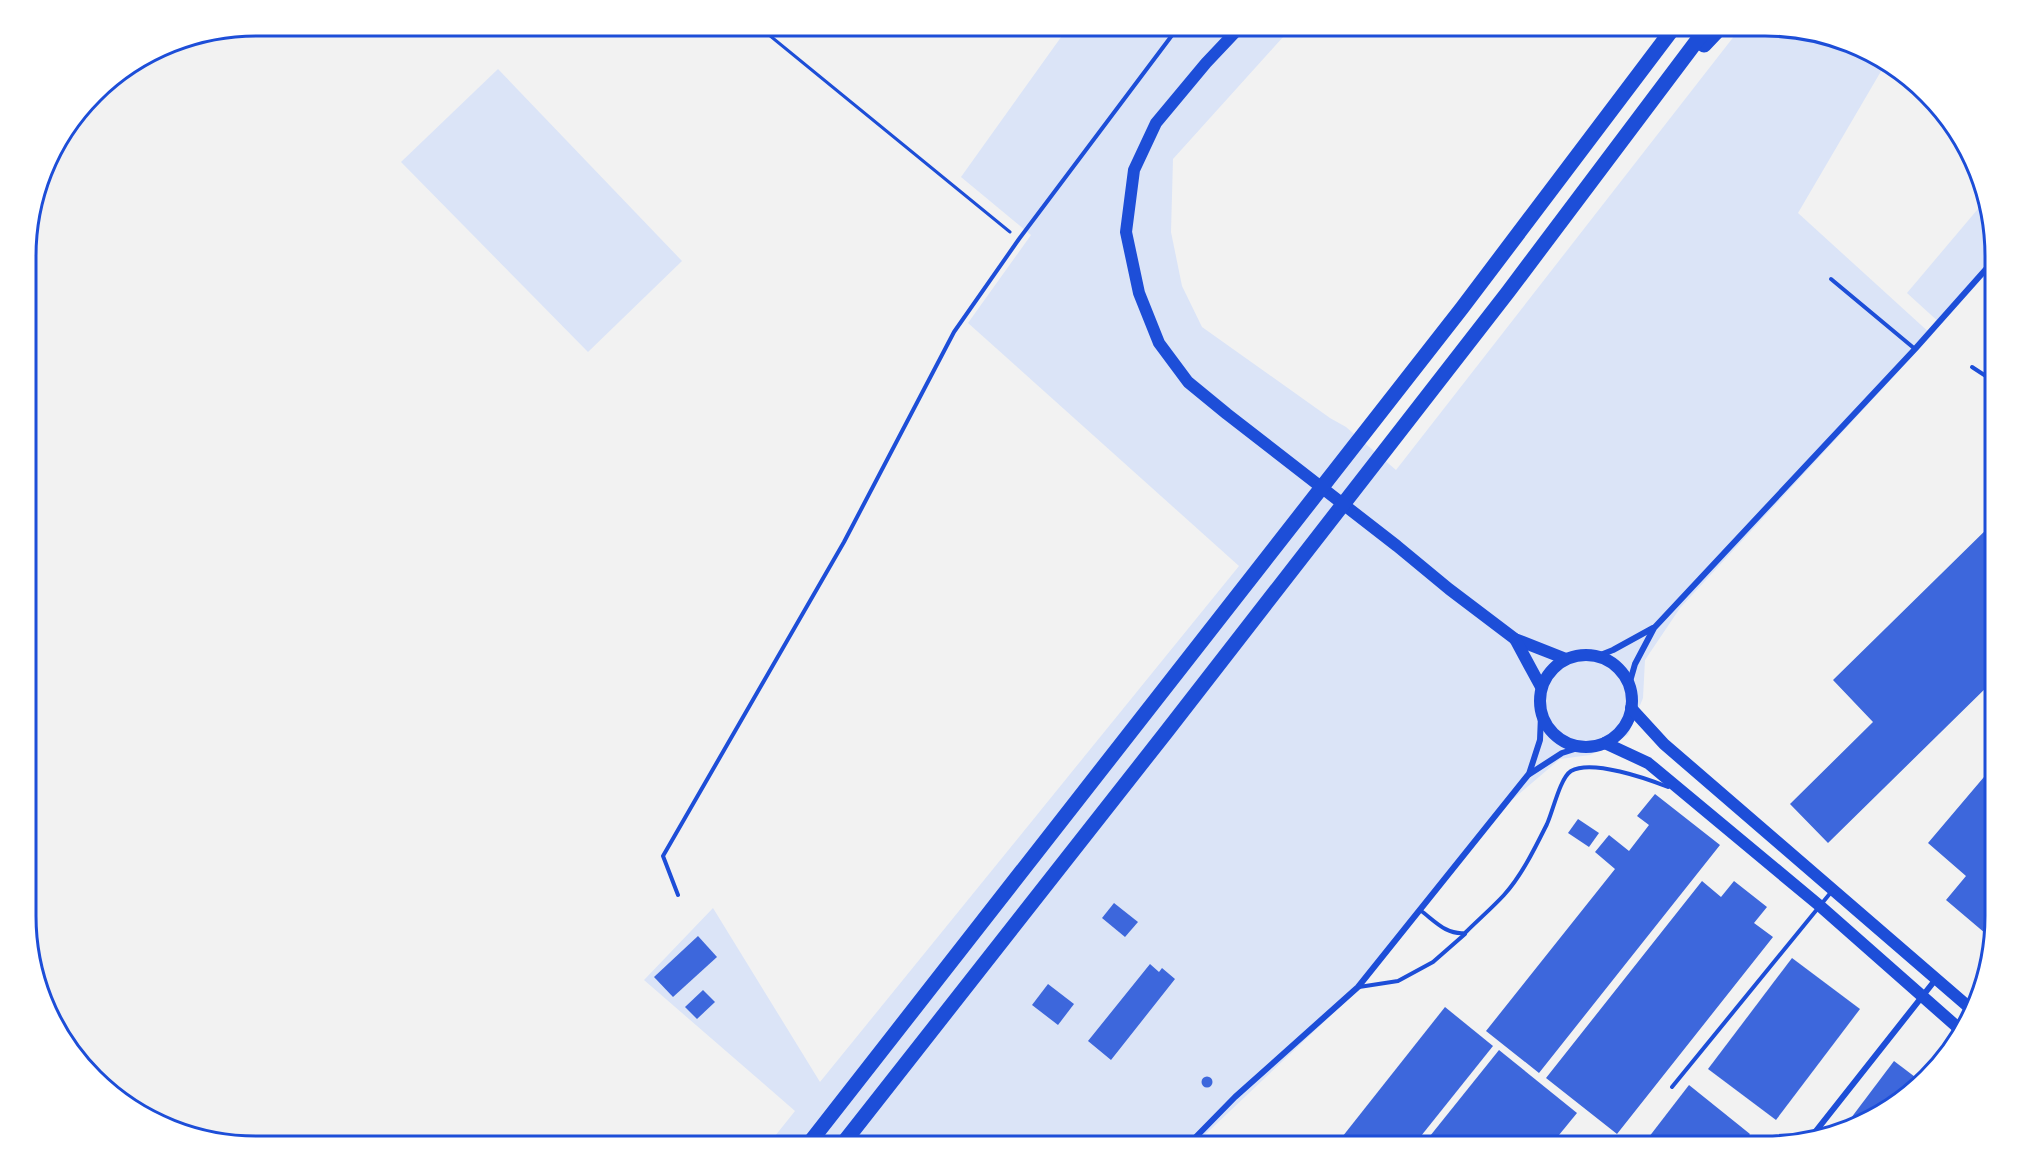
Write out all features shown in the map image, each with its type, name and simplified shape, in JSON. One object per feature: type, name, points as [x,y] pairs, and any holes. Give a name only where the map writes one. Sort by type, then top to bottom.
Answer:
[{"type":"highway","points":[[815,1136],[1462,308],[1667,36]]},
{"type":"highway","points":[[849,1136],[1174,722],[1701,36]]},
{"type":"highway","points":[[1644,112],[1713,36]]},
{"type":"main road","points":[[1232,36],[1156,123],[1134,170],[1125,231],[1139,293],[1159,343],[1188,382],[1449,589],[1515,639],[1566,659]]},
{"type":"main road","points":[[1515,639],[1541,687]]},
{"type":"main road","points":[[1587,654],[1598,656],[1617,666],[1629,685],[1631,708],[1622,729],[1605,743],[1593,747],[1568,744],[1548,728],[1541,715],[1539,701],[1541,687],[1550,670],[1566,659],[1587,654]]},
{"type":"main road","points":[[1631,708],[1664,744],[1966,1005]]},
{"type":"main road","points":[[1605,743],[1648,763],[1820,906],[1956,1026]]},
{"type":"street","points":[[1629,685],[1635,664],[1653,628],[1915,349],[1985,270]]},
{"type":"street","points":[[1598,656],[1653,628]]},
{"type":"street","points":[[1528,775],[1540,740],[1541,715]]},
{"type":"street","points":[[1197,1136],[1235,1097],[1358,987],[1528,775],[1562,753],[1581,747]]},
{"type":"street","points":[[1817,1130],[1936,979]]},
{"type":"lane","points":[[678,895],[663,856],[844,542],[954,332],[1019,239],[1171,36]]},
{"type":"lane","points":[[1831,279],[1915,349]]},
{"type":"lane","points":[[1972,367],[1985,375]]},
{"type":"lane","points":[[1358,987],[1398,981],[1433,962],[1506,893],[1526,863],[1548,822],[1564,779],[1569,772],[1578,768],[1618,770],[1684,793]]},
{"type":"lane","points":[[1672,1087],[1833,890]]},
{"type":"lane","points":[[1420,910],[1446,930],[1455,934],[1465,933]]},
{"type":"path","points":[[770,36],[1019,239]]},
{"type":"shaded area","points":[[1062,36],[1284,36],[1173,159],[1171,232],[1182,286],[1202,327],[1346,427],[1396,470],[1734,36],[1779,36],[1822,43],[1849,53],[1882,70],[1798,213],[1932,335],[1680,608],[1645,660],[1643,698],[1628,735],[1590,755],[1560,759],[1493,816],[1362,986],[1204,1136],[775,1136],[795,1111],[644,980],[713,908],[820,1082],[1239,566],[968,323],[1031,235],[961,177]]},
{"type":"shaded area","points":[[498,69],[682,261],[588,352],[401,162]]},
{"type":"shaded area","points":[[1980,207],[1985,242],[1985,275],[1941,324],[1907,293]]},
{"type":"building","points":[[1985,531],[1985,689],[1828,843],[1790,804],[1873,722],[1833,680]]},
{"type":"building","points":[[1985,776],[1985,933],[1946,900],[1966,876],[1928,843]]},
{"type":"building","points":[[1655,794],[1720,845],[1539,1073],[1486,1031],[1615,869],[1595,852],[1609,835],[1629,851],[1649,825],[1637,816]]},
{"type":"building","points":[[1578,819],[1599,833],[1589,847],[1568,833]]},
{"type":"building","points":[[1702,881],[1721,897],[1734,881],[1767,907],[1754,923],[1773,937],[1617,1134],[1546,1078]]},
{"type":"building","points":[[1114,903],[1138,922],[1125,937],[1102,918]]},
{"type":"building","points":[[698,936],[717,957],[673,997],[654,977]]},
{"type":"building","points":[[1792,958],[1860,1009],[1776,1120],[1708,1069]]},
{"type":"building","points":[[1150,964],[1159,972],[1162,968],[1175,979],[1111,1060],[1088,1041]]},
{"type":"building","points":[[1048,984],[1074,1004],[1058,1025],[1032,1005]]},
{"type":"building","points":[[703,990],[715,1002],[697,1019],[685,1007]]},
{"type":"building","points":[[1445,1007],[1493,1046],[1421,1136],[1343,1136]]},
{"type":"building","points":[[1499,1050],[1577,1113],[1558,1136],[1430,1136]]},
{"type":"building","points":[[1894,1061],[1915,1077],[1875,1107],[1851,1118]]},
{"type":"building","points":[[1207,1076],[1213,1082],[1207,1088],[1201,1082]]},
{"type":"building","points":[[1689,1085],[1750,1134],[1748,1136],[1650,1136]]}]
